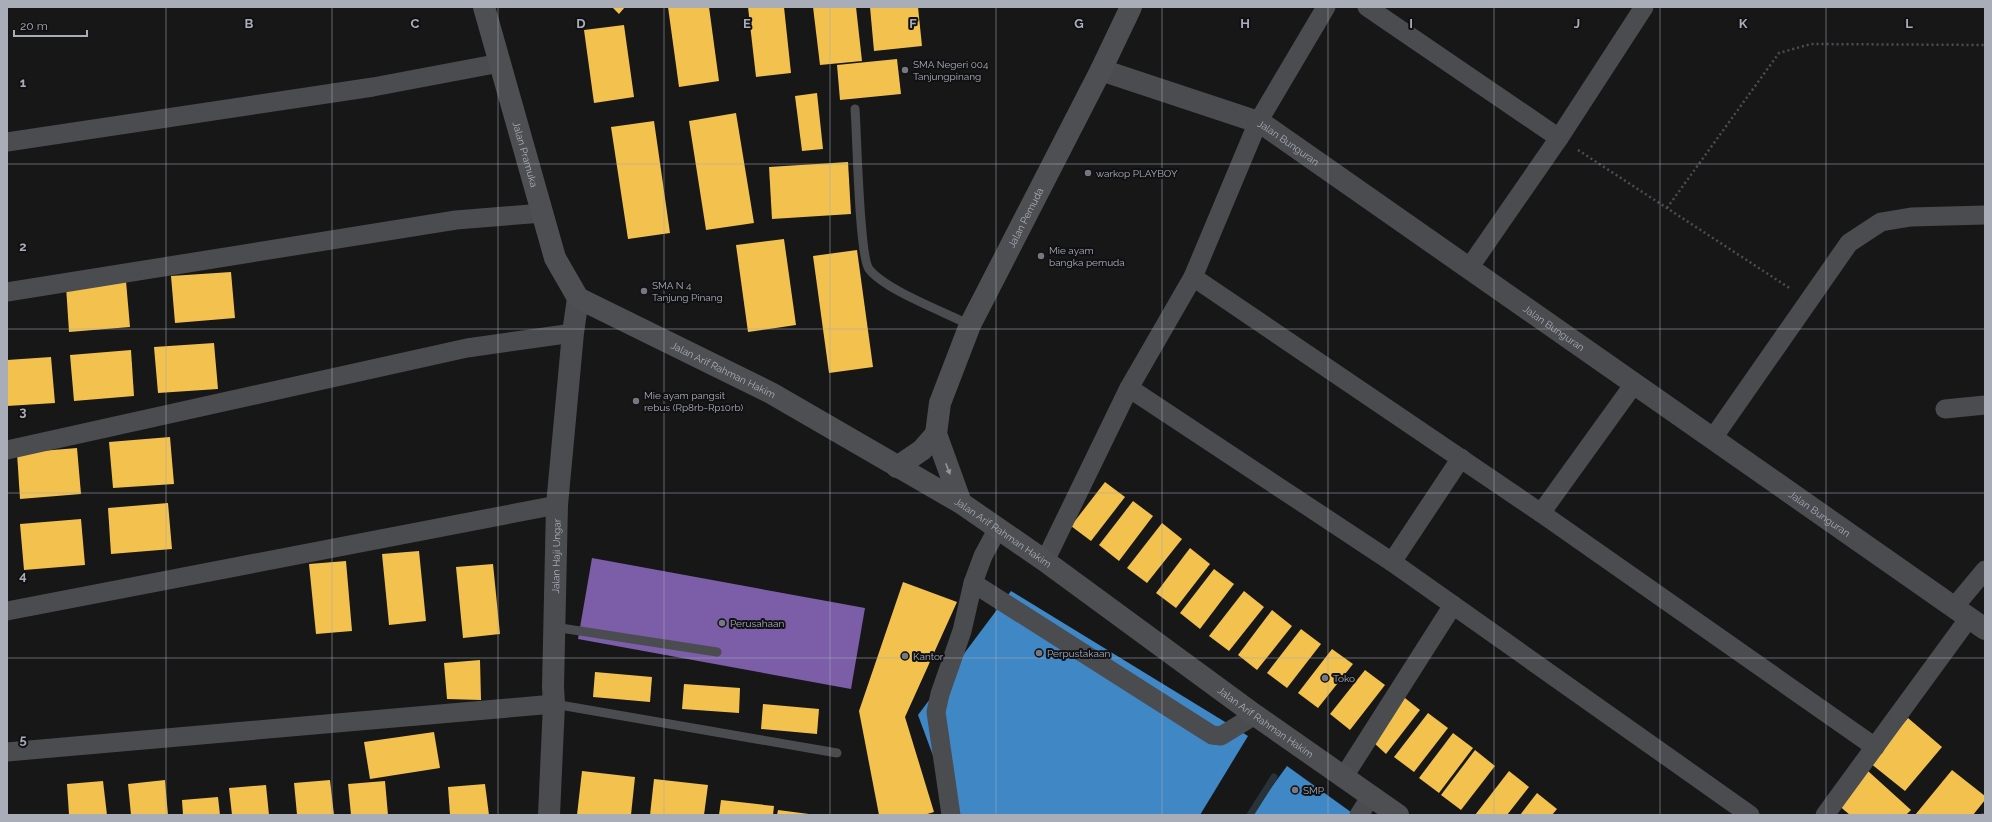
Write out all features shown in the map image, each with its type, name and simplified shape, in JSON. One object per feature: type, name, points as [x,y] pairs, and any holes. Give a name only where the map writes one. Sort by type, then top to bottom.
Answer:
[{"type":"main road","name":"Jalan Pramuka","points":[[484,7],[556,258],[578,298]]},
{"type":"main road","name":"Jalan Pemuda","points":[[961,503],[936,434],[940,404],[970,325],[1101,70],[1131,7]]},
{"type":"main road","name":"Jalan Arif Rahman Hakim","points":[[578,298],[771,393],[896,467],[961,503],[997,530],[1044,561],[1343,778],[1398,815]]},
{"type":"main road","points":[[896,467],[922,450],[936,434]]},
{"type":"street","points":[[1044,561],[1129,388],[1193,277],[1258,122],[1326,7]]},
{"type":"street","points":[[1367,7],[1559,138]]},
{"type":"street","points":[[1469,268],[1559,138],[1644,7]]},
{"type":"street","points":[[7,142],[373,87],[500,63]]},
{"type":"street","name":"Jalan Bunguran","points":[[1101,70],[1258,122],[1970,618]]},
{"type":"street","points":[[7,292],[456,220],[543,213]]},
{"type":"street","points":[[1713,438],[1849,242],[1882,222],[1911,217],[1985,215]]},
{"type":"street","points":[[1193,277],[1541,512],[1874,747]]},
{"type":"street","name":"Jalan Haji Ungar","points":[[549,815],[554,704],[554,627],[558,505],[573,333],[578,298]]},
{"type":"street","points":[[7,450],[467,348],[573,333]]},
{"type":"street","points":[[1541,512],[1634,384]]},
{"type":"street","points":[[1129,388],[1392,562],[1750,815]]},
{"type":"street","points":[[1945,409],[1985,405]]},
{"type":"street","points":[[1392,562],[1461,458]]},
{"type":"street","points":[[7,611],[558,505]]},
{"type":"street","points":[[951,815],[936,712],[940,694],[962,631],[973,584],[983,556],[997,530]]},
{"type":"street","points":[[1825,815],[1970,618],[1985,570]]},
{"type":"street","points":[[973,584],[1212,735],[1221,736],[1255,715]]},
{"type":"street","points":[[1343,778],[1453,605]]},
{"type":"street","points":[[7,752],[554,704]]},
{"type":"street","points":[[1359,815],[1371,796]]},
{"type":"lane","points":[[856,109],[862,240],[868,268],[885,284],[970,325]]},
{"type":"lane","points":[[554,627],[717,652]]},
{"type":"lane","points":[[554,704],[837,753]]},
{"type":"path","points":[[1667,208],[1779,53],[1811,44],[1985,45]]},
{"type":"path","points":[[1559,138],[1808,301]]},
{"type":"path","points":[[1982,815],[1985,810]]},
{"type":"building: Homes","points":[[612,7],[625,7],[619,14]]},
{"type":"building: Homes","points":[[668,7],[709,7],[719,81],[679,87]]},
{"type":"building: Homes","points":[[748,7],[784,7],[791,73],[756,77]]},
{"type":"building: Homes","points":[[813,7],[856,7],[862,61],[820,65]]},
{"type":"building: Homes","points":[[870,7],[918,7],[922,46],[874,51]]},
{"type":"building: Homes","points":[[624,25],[634,97],[594,103],[584,30]]},
{"type":"building: Homes","points":[[897,59],[901,94],[840,100],[837,65]]},
{"type":"building: Homes","points":[[817,93],[823,149],[802,151],[795,96]]},
{"type":"building: Homes","points":[[736,113],[754,223],[706,230],[689,121]]},
{"type":"building: Homes","points":[[654,121],[670,233],[628,239],[611,127]]},
{"type":"building: Homes","points":[[848,162],[851,214],[772,219],[769,167]]},
{"type":"building: Homes","points":[[784,239],[796,325],[748,332],[736,245]]},
{"type":"building: Homes","points":[[857,250],[873,367],[829,373],[813,256]]},
{"type":"building: Homes","points":[[231,272],[235,318],[175,323],[171,276]]},
{"type":"building: Homes","points":[[126,281],[130,327],[69,332],[66,286]]},
{"type":"building: Homes","points":[[214,343],[218,389],[158,393],[154,347]]},
{"type":"building: Homes","points":[[131,350],[134,396],[74,401],[70,355]]},
{"type":"building: Homes","points":[[51,357],[55,403],[7,406],[7,360]]},
{"type":"building: Homes","points":[[170,437],[174,484],[113,488],[109,442]]},
{"type":"building: Homes","points":[[77,448],[81,494],[20,499],[17,453]]},
{"type":"building: Homes","points":[[1105,482],[1125,497],[1091,541],[1071,526]]},
{"type":"building: Homes","points":[[1133,501],[1153,516],[1119,561],[1099,545]]},
{"type":"building: Homes","points":[[168,503],[172,549],[111,554],[108,508]]},
{"type":"building: Homes","points":[[81,519],[85,565],[24,570],[20,524]]},
{"type":"building: Homes","points":[[1162,523],[1182,539],[1147,583],[1127,568]]},
{"type":"building: Homes","points":[[1190,548],[1210,564],[1176,608],[1156,593]]},
{"type":"building: Homes","points":[[419,551],[426,621],[389,625],[382,554]]},
{"type":"building: Homes","points":[[346,561],[352,631],[316,634],[309,564]]},
{"type":"building: Homes","points":[[493,564],[500,634],[463,638],[456,567]]},
{"type":"building: Homes","points":[[1214,569],[1234,584],[1200,629],[1180,613]]},
{"type":"building: Homes","name":"Kantor","points":[[903,582],[957,602],[905,717],[934,812],[924,815],[879,815],[859,711]]},
{"type":"building: Homes","points":[[1244,591],[1264,607],[1229,651],[1209,636]]},
{"type":"building: Homes","points":[[1272,610],[1292,626],[1257,670],[1238,655]]},
{"type":"building: Homes","name":"Toko","points":[[1301,629],[1321,644],[1287,688],[1267,673]]},
{"type":"building: Homes","name":"Toko","points":[[1332,649],[1353,664],[1318,708],[1298,693]]},
{"type":"building: Homes","points":[[480,660],[481,700],[447,699],[444,663]]},
{"type":"building: Homes","name":"Toko","points":[[1365,670],[1385,685],[1350,730],[1330,714]]},
{"type":"building: Homes","points":[[595,672],[652,677],[650,702],[593,697]]},
{"type":"building: Homes","points":[[684,684],[740,688],[739,713],[682,709]]},
{"type":"building: Homes","points":[[1400,694],[1420,710],[1386,754],[1373,742]]},
{"type":"building: Homes","points":[[763,704],[819,709],[817,734],[761,729]]},
{"type":"building: Homes","points":[[1428,713],[1448,728],[1414,772],[1394,757]]},
{"type":"building: Homes","points":[[1908,718],[1942,747],[1905,791],[1870,763]]},
{"type":"building: Homes","points":[[434,732],[440,768],[370,779],[364,742]]},
{"type":"building: Homes","points":[[1453,733],[1473,748],[1439,793],[1419,778]]},
{"type":"building: Homes","points":[[1475,750],[1495,766],[1461,810],[1441,795]]},
{"type":"building: Homes","points":[[1952,770],[1985,796],[1985,800],[1973,815],[1915,815]]},
{"type":"building: Homes","points":[[582,771],[635,777],[631,815],[577,815]]},
{"type":"building: Homes","points":[[1509,771],[1529,787],[1507,815],[1475,815]]},
{"type":"building: Homes","points":[[1868,771],[1911,810],[1906,815],[1850,815],[1837,804]]},
{"type":"building: Homes","points":[[654,779],[708,785],[704,815],[650,815]]},
{"type":"building: Homes","points":[[165,780],[168,815],[131,815],[128,784]]},
{"type":"building: Homes","points":[[330,780],[334,815],[297,815],[294,783]]},
{"type":"building: Homes","points":[[103,781],[107,815],[69,815],[67,784]]},
{"type":"building: Homes","points":[[385,781],[388,815],[351,815],[348,784]]},
{"type":"building: Homes","points":[[485,784],[489,815],[450,815],[448,787]]},
{"type":"building: Homes","points":[[266,785],[269,815],[232,815],[229,788]]},
{"type":"building: Homes","points":[[1537,793],[1557,809],[1552,815],[1520,815]]},
{"type":"building: Homes","points":[[218,797],[220,815],[183,815],[182,800]]},
{"type":"building: Homes","points":[[721,800],[774,806],[773,815],[719,815]]},
{"type":"building: Homes","points":[[778,810],[809,814],[809,815],[777,815]]},
{"type":"building: Offices","name":"Perusahaan","points":[[592,558],[865,608],[851,689],[578,639]]},
{"type":"building: Schools","name":"Perpustakaan","points":[[1011,591],[1248,736],[1200,815],[955,815],[918,715]]},
{"type":"building: Schools","name":"SMP","points":[[1287,766],[1355,815],[1251,815]]},
{"type":"waterway","points":[[1250,815],[1274,777]]},
{"type":"place","name":"SMA Negeri 004 Tanjungpinang","points":[[905,70]]},
{"type":"place","name":"warkop PLAYBOY","points":[[1088,173]]},
{"type":"place","name":"Mie ayam bangka pemuda","points":[[1041,256]]},
{"type":"place","name":"SMA N 4 Tanjung Pinang","points":[[644,291]]},
{"type":"place","name":"Mie ayam pangsit rebus (Rp8rb-Rp10rb)","points":[[636,401]]},
{"type":"place","name":"Perusahaan","points":[[722,623]]},
{"type":"place","name":"Perpustakaan","points":[[1039,653]]},
{"type":"place","name":"Kantor","points":[[905,656]]},
{"type":"place","name":"Toko","points":[[1325,678]]},
{"type":"place","name":"SMP","points":[[1295,790]]}]
